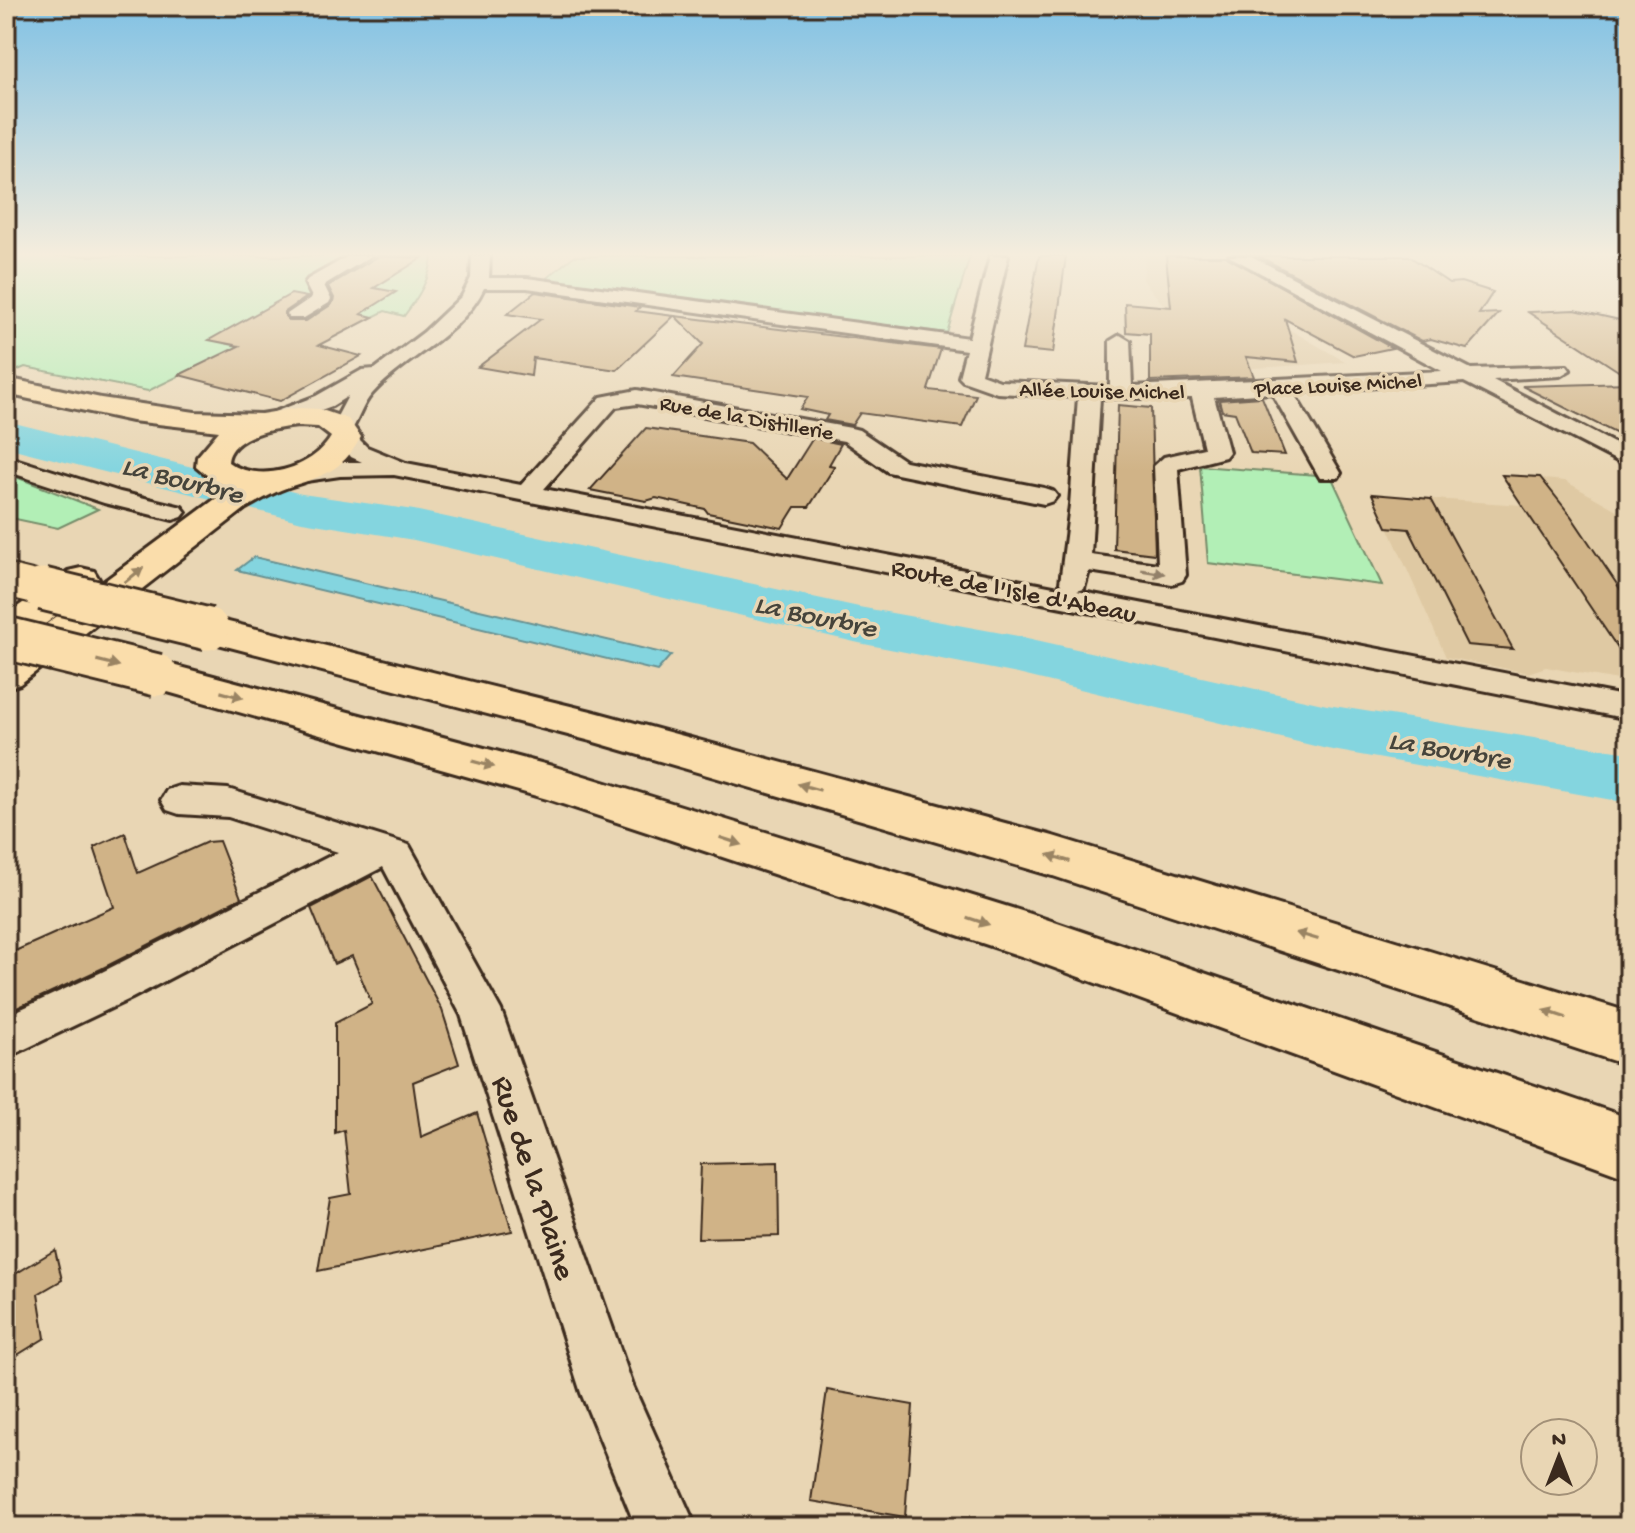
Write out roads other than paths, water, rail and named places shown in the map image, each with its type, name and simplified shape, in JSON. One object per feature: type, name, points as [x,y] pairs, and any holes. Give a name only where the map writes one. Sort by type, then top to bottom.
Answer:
[{"type":"main road","points":[[6,386],[151,419],[211,440],[233,484]]},
{"type":"main road","points":[[6,636],[233,484],[334,457],[343,447],[344,432],[317,417],[217,424],[151,419]]},
{"type":"main road","points":[[233,484],[229,437],[269,421]]},
{"type":"main road","points":[[6,674],[233,484]]},
{"type":"main road","points":[[6,580],[591,726],[1053,856],[1629,1039]]},
{"type":"main road","points":[[6,636],[552,783],[1031,937],[1629,1148]]},
{"type":"street","points":[[344,432],[352,403],[438,328]]},
{"type":"street","points":[[850,328],[976,345],[981,328]]},
{"type":"street","points":[[1377,328],[1629,460]]},
{"type":"street","points":[[1120,341],[1121,393]]},
{"type":"street","points":[[269,421],[324,401],[421,343]]},
{"type":"street","name":"Allée Louise Michel","points":[[976,345],[970,377],[997,387],[1121,393],[1206,391]]},
{"type":"street","name":"Place Louise Michel","points":[[1206,391],[1471,376],[1567,375],[1541,356]]},
{"type":"street","points":[[1279,387],[1301,420],[1329,473]]},
{"type":"street","points":[[1076,561],[1172,575],[1166,466],[1217,452],[1202,400],[1206,391]]},
{"type":"street","points":[[1072,599],[1089,392]]},
{"type":"street","name":"Rue de la Distillerie","points":[[526,494],[609,402],[637,397],[851,435],[897,467],[1044,496]]},
{"type":"street","name":"Route de l'Isle d'Abeau","points":[[344,432],[359,452],[400,469]]},
{"type":"street","points":[[6,463],[113,498],[233,484]]},
{"type":"street","name":"Route de l'Isle d'Abeau","points":[[233,484],[340,469],[400,469],[1629,708]]},
{"type":"street","name":"Rue de la Plaine","points":[[179,800],[228,803],[396,856],[480,1010],[608,1393],[666,1527]]},
{"type":"street","points":[[6,1038],[117,985],[375,851]]},
{"type":"water","points":[[254,557],[671,655],[657,671],[237,570]]},
{"type":"waterway","name":"La Bourbre","points":[[6,434],[302,508],[414,525],[859,625],[1018,655],[1327,727],[1629,778]]}]
